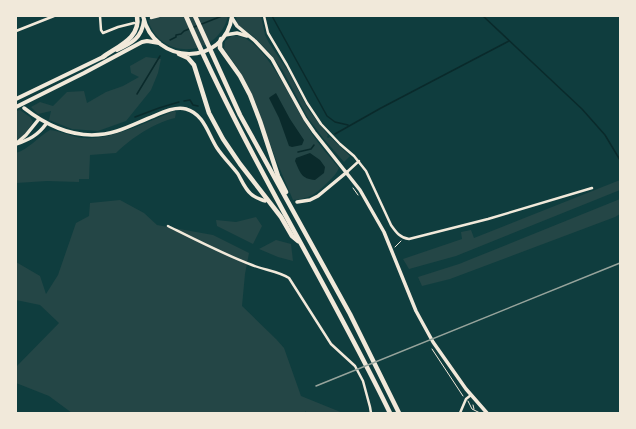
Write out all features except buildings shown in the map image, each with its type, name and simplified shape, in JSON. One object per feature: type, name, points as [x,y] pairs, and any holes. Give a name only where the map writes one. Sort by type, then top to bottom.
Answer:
[{"type":"highway","points":[[103,57],[134,35],[138,24],[137,16]]},
{"type":"highway","points":[[186,16],[205,61],[234,119],[300,243],[350,332],[390,413]]},
{"type":"highway","points":[[195,16],[240,115],[350,314],[399,413]]},
{"type":"highway","points":[[222,39],[220,48],[240,76],[250,95],[278,176],[290,199],[291,206]]},
{"type":"highway","points":[[179,54],[188,58],[194,65],[209,113],[223,139],[240,164],[281,217],[292,236],[300,243]]},
{"type":"main road","points":[[144,18],[149,33],[158,43],[179,54],[188,54],[200,53],[211,48],[222,39],[232,17]]},
{"type":"main road","points":[[232,17],[237,26],[272,59],[305,119],[360,190],[374,213],[421,320],[442,356],[470,395],[473,404],[487,413]]},
{"type":"main road","points":[[16,99],[120,49],[138,37],[142,30],[144,18]]},
{"type":"main road","points":[[225,35],[237,33],[249,36]]},
{"type":"main road","points":[[16,107],[91,70],[142,42],[147,41],[158,43]]},
{"type":"main road","points":[[24,108],[46,124],[75,133],[102,134],[116,131],[165,112],[185,109],[198,116],[217,148],[237,173],[250,193],[255,198],[265,201]]},
{"type":"main road","points":[[16,144],[26,135],[39,119]]},
{"type":"main road","points":[[16,144],[33,138],[46,124]]},
{"type":"main road","points":[[297,202],[310,200],[318,196],[347,172]]},
{"type":"street","points":[[16,31],[54,16]]},
{"type":"street","points":[[100,16],[101,30],[103,33],[134,22]]},
{"type":"street","points":[[151,18],[159,16]]},
{"type":"street","points":[[264,16],[268,33],[307,103],[329,134],[359,161],[366,171],[391,225],[403,238],[410,239],[488,219],[592,188]]},
{"type":"street","points":[[347,172],[359,161]]},
{"type":"street","points":[[168,226],[234,258],[253,266],[278,274],[283,274],[289,278],[331,344],[355,366],[363,380],[370,407],[370,413]]},
{"type":"street","points":[[460,413],[470,395]]},
{"type":"path","points":[[351,186],[360,198]]},
{"type":"path","points":[[392,252],[403,238]]},
{"type":"path","points":[[469,402],[473,404],[474,410],[480,413]]},
{"type":"shaded area","points":[[163,16],[228,16],[222,30],[213,40],[202,46],[189,49],[176,48],[165,43],[155,34],[148,20]]},
{"type":"shaded area","points":[[236,16],[261,16],[265,35],[269,43],[288,71],[308,109],[328,135],[327,137],[330,137],[350,156],[344,162],[308,118],[283,71],[270,53],[253,36],[239,26]]},
{"type":"shaded area","points":[[232,36],[244,38],[255,45],[266,58],[312,134],[339,168],[335,175],[325,185],[309,197],[293,200],[276,160],[253,97],[239,70],[224,49],[225,41]]},
{"type":"shaded area","points":[[146,57],[161,59],[158,73],[151,90],[126,121],[98,131],[72,129],[49,120],[51,111],[38,114],[31,107],[40,102],[53,106],[67,92],[84,91],[87,103],[106,92],[123,86],[139,77],[131,73],[130,66]]},
{"type":"shaded area","points":[[276,93],[290,119],[304,140],[302,145],[292,147],[289,146],[279,118],[269,98]]},
{"type":"shaded area","points":[[20,110],[30,117],[33,122],[25,134],[16,141],[16,111]]},
{"type":"shaded area","points":[[174,111],[176,112],[175,118],[159,123],[143,132],[116,153],[90,155],[89,179],[79,179],[79,182],[47,181],[16,183],[16,153],[25,149],[50,130],[83,138],[94,138],[118,133]]},
{"type":"shaded area","points":[[310,153],[320,160],[325,167],[324,173],[315,180],[304,176],[300,172],[295,161],[296,158]]},
{"type":"shaded area","points":[[620,180],[620,190],[456,256],[409,269],[403,259],[462,239],[461,232],[471,230],[474,238]]},
{"type":"shaded area","points":[[620,199],[620,214],[615,217],[450,279],[422,286],[418,277],[459,264]]},
{"type":"shaded area","points":[[120,200],[144,213],[157,225],[213,235],[249,253],[245,274],[242,306],[284,348],[301,396],[343,413],[306,413],[306,411],[304,413],[72,413],[49,396],[16,383],[16,367],[59,323],[40,305],[16,300],[16,262],[40,276],[46,294],[58,275],[76,223],[89,216],[90,203]]},
{"type":"shaded area","points":[[256,217],[262,226],[253,244],[217,226],[216,220],[236,222]]},
{"type":"shaded area","points":[[276,240],[291,244],[293,261],[278,257],[259,249]]},
{"type":"waterway","points":[[170,40],[184,31],[222,16]]},
{"type":"waterway","points":[[272,16],[327,116],[335,122],[348,125]]},
{"type":"waterway","points":[[483,16],[582,109],[605,135],[620,160]]},
{"type":"waterway","points":[[335,134],[381,108],[509,41]]},
{"type":"waterway","points":[[137,94],[160,56]]},
{"type":"waterway","points":[[184,101],[190,100],[193,105],[198,106]]},
{"type":"waterway","points":[[135,117],[179,102]]},
{"type":"waterway","points":[[298,152],[311,149],[314,145]]},
{"type":"railway","points":[[316,386],[620,263]]}]
